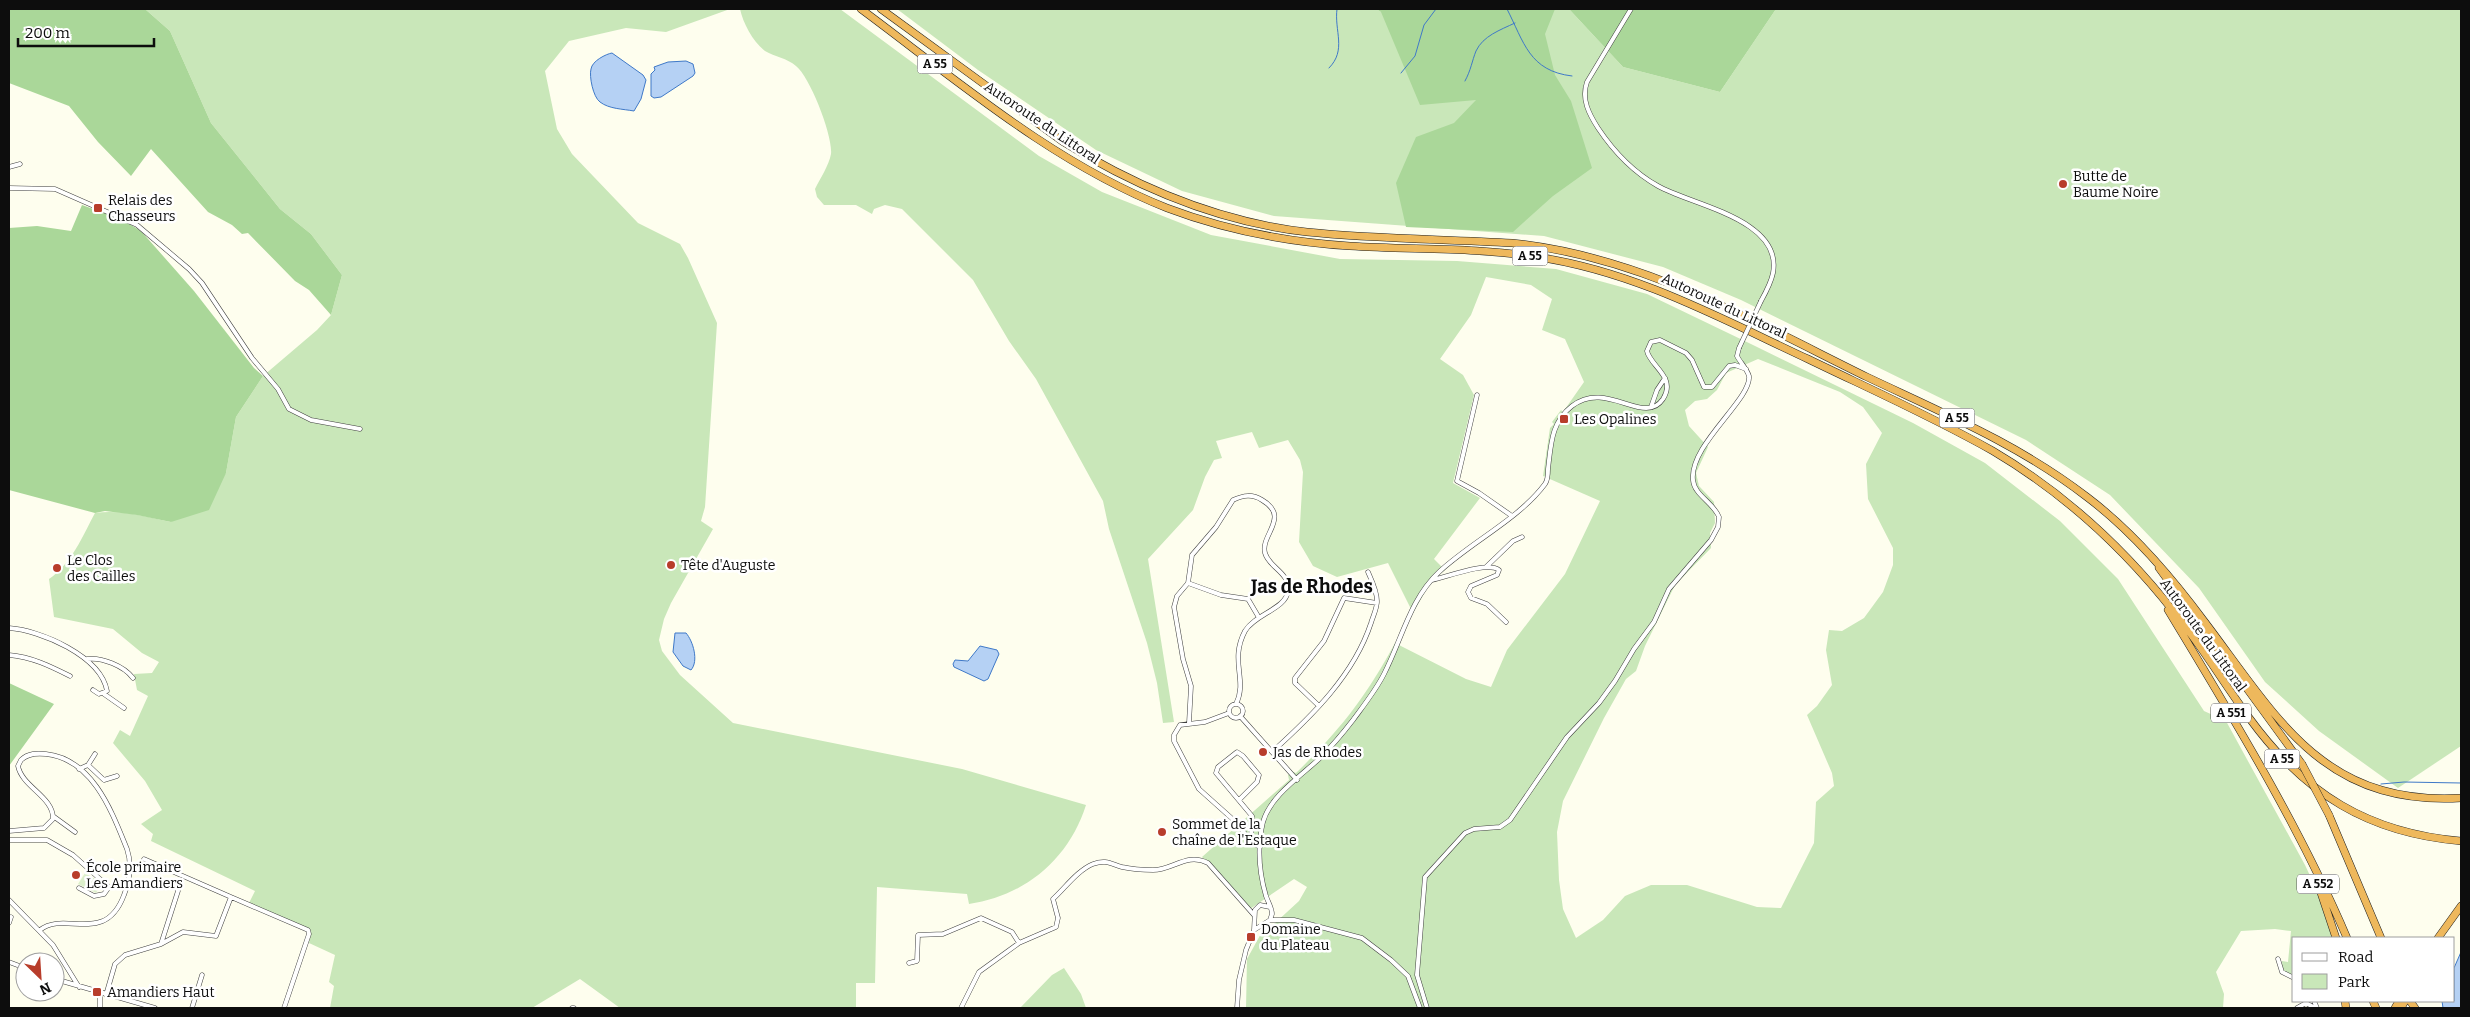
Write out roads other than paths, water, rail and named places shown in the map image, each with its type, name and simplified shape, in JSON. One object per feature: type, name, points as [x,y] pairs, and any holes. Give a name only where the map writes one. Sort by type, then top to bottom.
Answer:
[{"type":"highway","name":"Autoroute du Littoral","points":[[861,9],[1059,154],[1096,175],[1168,208],[1220,225],[1302,242],[1349,246],[1495,252],[1541,257],[1611,272],[1676,297],[1940,423],[2036,478],[2076,509],[2112,541],[2183,623],[2268,743],[2288,766],[2307,783],[2334,802],[2374,823],[2408,834],[2461,841]]},
{"type":"highway","name":"Autoroute du Littoral","points":[[881,9],[1062,141],[1128,179],[1203,208],[1256,223],[1306,232],[1512,243],[1545,247],[1615,263],[1674,284],[1954,416],[2034,460],[2090,498],[2126,531],[2178,586],[2272,711],[2311,753],[2332,768],[2386,791],[2424,798],[2461,798]]},
{"type":"highway","name":"A 551","points":[[2156,563],[2302,764],[2329,815],[2381,937]]},
{"type":"highway","name":"A 551","points":[[2161,597],[2243,732],[2297,831],[2347,937]]},
{"type":"highway","name":"A 552","points":[[2297,831],[2325,900],[2336,937]]},
{"type":"highway","points":[[2439,937],[2461,906]]},
{"type":"highway","points":[[2443,937],[2461,912]]},
{"type":"street","points":[[1426,1008],[1417,975],[1425,877],[1465,833],[1474,829],[1500,827],[1510,820],[1566,737],[1594,709],[1612,685],[1634,649],[1654,622],[1669,589],[1711,540],[1719,524],[1718,514],[1696,489],[1692,480],[1693,473],[1707,441],[1734,407],[1747,384],[1749,376],[1738,357],[1739,348],[1772,279],[1774,267],[1770,252],[1758,234],[1743,222],[1726,213],[1683,198],[1646,178],[1615,151],[1589,112],[1584,95],[1587,82],[1631,9]]},
{"type":"street","points":[[9,167],[20,164]]},
{"type":"street","points":[[9,188],[55,189],[137,225],[189,269],[202,283],[252,358],[278,389],[288,409],[311,420],[360,429]]},
{"type":"street","points":[[1270,920],[1272,914],[1266,896],[1259,860],[1264,821],[1271,808],[1344,731],[1373,693],[1403,633],[1413,606],[1432,580],[1512,516],[1547,481],[1553,431],[1561,417],[1571,406],[1585,399],[1604,397],[1618,400],[1639,409],[1651,408],[1663,398],[1665,378],[1661,369],[1648,353],[1650,344],[1656,340],[1664,341],[1689,355],[1702,384],[1707,388],[1714,385],[1729,366],[1746,369]]},
{"type":"street","points":[[1651,408],[1657,390],[1665,378]]},
{"type":"street","points":[[1477,394],[1457,482],[1479,493],[1512,516]]},
{"type":"street","points":[[1189,723],[1191,686],[1174,616],[1177,596],[1188,583],[1192,555],[1216,527],[1229,504],[1241,496],[1256,497],[1269,505],[1273,511],[1274,525],[1264,545],[1265,554],[1284,577],[1288,590],[1279,605],[1258,616],[1246,629],[1237,652],[1241,684],[1236,704],[1231,707],[1229,713]]},
{"type":"street","points":[[1486,567],[1513,541],[1522,537]]},
{"type":"street","points":[[1432,580],[1486,567],[1497,568],[1499,573],[1492,579],[1471,586],[1469,596],[1487,604],[1506,622]]},
{"type":"street","points":[[1272,752],[1339,682],[1355,660],[1368,633],[1377,603],[1377,596],[1368,572]]},
{"type":"street","points":[[1188,583],[1220,595],[1248,599],[1258,616]]},
{"type":"street","points":[[1318,705],[1295,683],[1295,678],[1324,641],[1344,598],[1377,603]]},
{"type":"street","points":[[9,628],[24,630],[68,647],[87,658],[103,679],[107,691],[104,694]]},
{"type":"street","points":[[9,655],[24,656],[40,661],[70,676]]},
{"type":"street","points":[[87,658],[100,659],[112,664],[133,678]]},
{"type":"street","points":[[93,690],[99,694],[104,694],[124,708]]},
{"type":"street","points":[[1236,704],[1242,708],[1240,716]]},
{"type":"street","points":[[1229,713],[1205,722],[1189,723],[1176,729],[1173,738],[1194,782],[1237,823],[1251,842],[1260,847]]},
{"type":"street","points":[[1229,713],[1233,717],[1240,716]]},
{"type":"street","points":[[1240,716],[1297,780]]},
{"type":"street","points":[[1239,800],[1257,782],[1259,775],[1243,756],[1237,752],[1218,767],[1216,773],[1252,816],[1251,842]]},
{"type":"street","points":[[40,930],[51,924],[87,925],[106,919],[120,906],[128,885],[130,860],[120,832],[98,788],[79,769],[68,760],[56,755],[31,754],[20,760],[19,772],[50,806],[53,816],[75,832]]},
{"type":"street","points":[[79,769],[88,765],[95,754]]},
{"type":"street","points":[[88,765],[104,780],[117,776]]},
{"type":"street","points":[[9,831],[44,828],[49,825],[53,816]]},
{"type":"street","points":[[9,840],[47,840],[73,855],[109,887],[104,894],[94,896],[79,888]]},
{"type":"street","points":[[144,859],[308,930],[309,934],[284,1008]]},
{"type":"street","points":[[961,1008],[979,972],[1019,943],[1056,927],[1058,918],[1053,899],[1086,867],[1093,864],[1108,861],[1122,867],[1154,870],[1186,859],[1195,859],[1208,863],[1247,909],[1264,922]]},
{"type":"street","points":[[161,944],[178,891],[177,888],[163,885]]},
{"type":"street","points":[[1247,909],[1256,908],[1263,904],[1266,896]]},
{"type":"street","points":[[106,995],[117,962],[125,956],[161,944],[189,931],[216,936],[231,897]]},
{"type":"street","points":[[9,900],[40,930],[71,971],[79,987]]},
{"type":"street","points":[[1263,904],[1270,907]]},
{"type":"street","points":[[1237,1008],[1239,980],[1246,950],[1254,930],[1256,908]]},
{"type":"street","points":[[1272,914],[1279,918]]},
{"type":"street","points":[[9,923],[11,917]]},
{"type":"street","points":[[909,963],[917,961],[918,935],[943,934],[981,918],[1012,932],[1019,943]]},
{"type":"street","points":[[1254,930],[1264,922],[1279,918],[1306,922],[1362,938],[1391,960],[1408,976],[1420,1008]]},
{"type":"street","points":[[2278,959],[2282,972],[2292,977]]},
{"type":"street","points":[[70,984],[71,971]]},
{"type":"street","points":[[192,1008],[202,975]]},
{"type":"street","points":[[65,982],[100,994],[155,1008]]},
{"type":"street","points":[[100,994],[100,1008]]},
{"type":"street","points":[[1418,999],[1426,1008]]},
{"type":"street","points":[[2297,1008],[2306,1003],[2316,1008]]},
{"type":"water","points":[[612,53],[643,75],[646,80],[641,99],[634,111],[608,106],[600,102],[592,86],[592,66],[600,58]]},
{"type":"water","points":[[686,61],[693,64],[695,73],[693,76],[661,97],[654,98],[651,96],[651,74],[655,70],[654,67],[668,62]]},
{"type":"water","points":[[675,633],[686,633],[691,641],[695,662],[691,670],[683,666],[673,652]]},
{"type":"water","points":[[980,646],[997,650],[999,654],[988,679],[984,681],[954,667],[953,664],[955,660],[968,661]]},
{"type":"water","points":[[2461,952],[2461,1008],[2443,1008],[2442,1002],[2455,1002],[2455,966]]},
{"type":"waterway","points":[[1329,68],[1334,61],[1339,47],[1337,9]]},
{"type":"waterway","points":[[1401,73],[1415,56],[1424,25],[1436,9]]},
{"type":"waterway","points":[[1507,9],[1524,43],[1537,61],[1546,68],[1572,76]]},
{"type":"waterway","points":[[1465,81],[1476,51],[1483,41],[1492,34],[1515,23]]},
{"type":"waterway","points":[[2381,784],[2404,782],[2461,783]]},
{"type":"place","name":"Butte de Baume Noire","points":[[2063,184]]},
{"type":"place","name":"Relais des Chasseurs","points":[[98,208]]},
{"type":"place","name":"Les Opalines","points":[[1564,419]]},
{"type":"place","name":"Tête d'Auguste","points":[[671,565]]},
{"type":"place","name":"Le Clos des Cailles","points":[[57,568]]},
{"type":"place","name":"Jas de Rhodes","points":[[1263,752]]},
{"type":"place","name":"Sommet de la chaîne de l'Estaque","points":[[1162,832]]},
{"type":"place","name":"École primaire Les Amandiers","points":[[76,875]]},
{"type":"place","name":"Domaine du Plateau","points":[[1251,937]]},
{"type":"place","name":"Amandiers Haut","points":[[97,992]]},
{"type":"district","name":"Jas de Rhodes","points":[[1312,586]]}]
